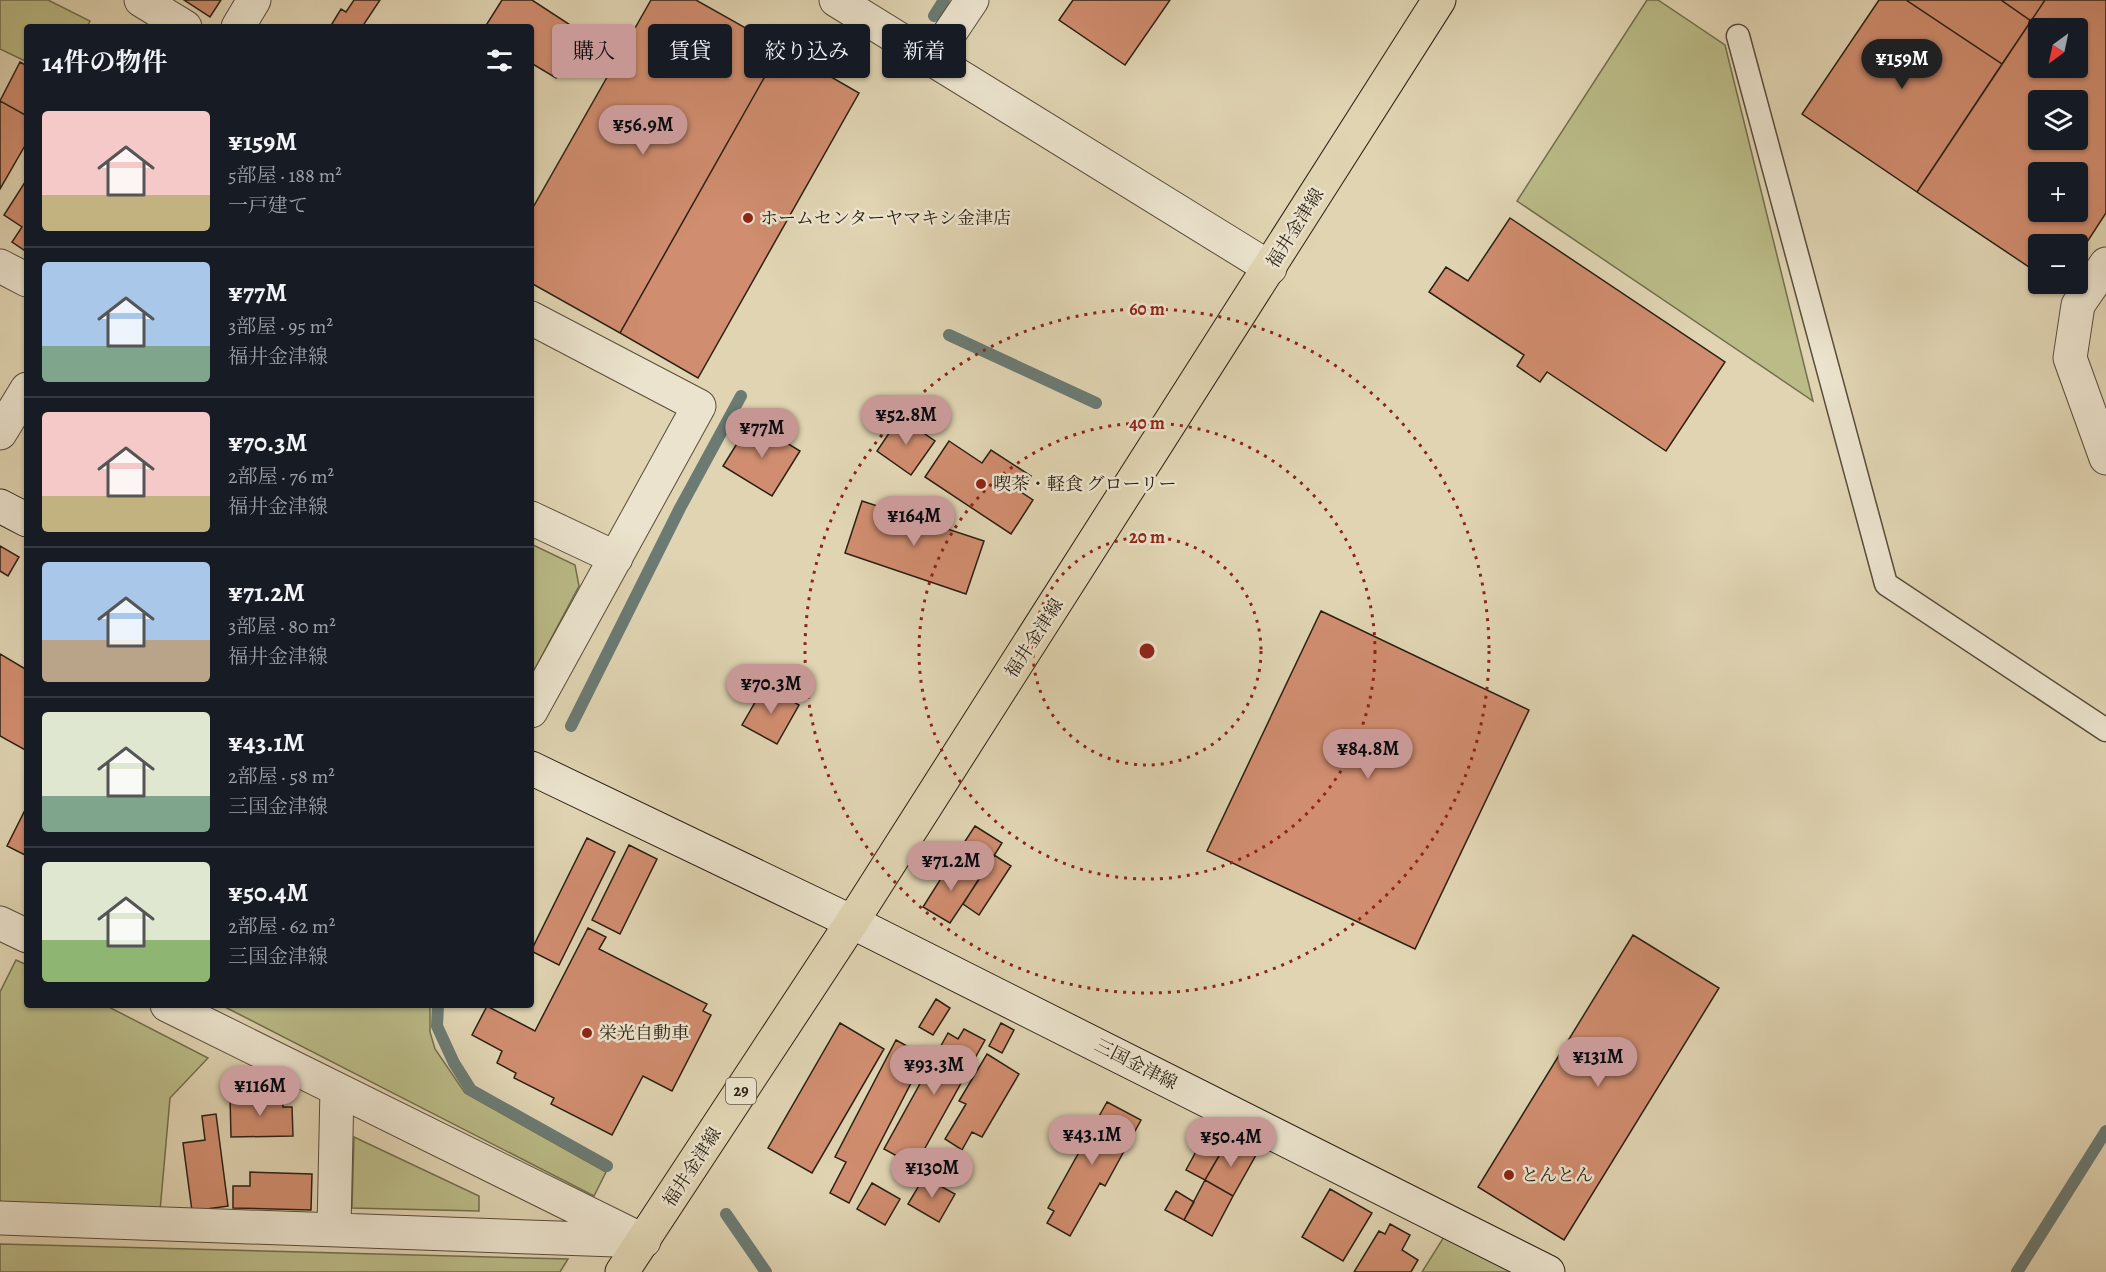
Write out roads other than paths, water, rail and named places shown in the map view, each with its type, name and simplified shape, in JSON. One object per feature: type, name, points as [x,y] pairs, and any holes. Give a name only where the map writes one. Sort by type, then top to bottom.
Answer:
[{"type":"main road","name":"福井金津線","points":[[632,1258],[852,922],[1439,0]]},
{"type":"street","points":[[141,0],[180,24]]},
{"type":"street","points":[[240,24],[254,0]]},
{"type":"street","points":[[836,0],[882,28]]},
{"type":"street","points":[[956,24],[972,0]]},
{"type":"street","points":[[965,78],[1270,268]]},
{"type":"street","points":[[2106,264],[2078,305],[2070,358],[2106,458]]},
{"type":"street","points":[[0,266],[24,278]]},
{"type":"street","points":[[534,320],[699,406],[534,706]]},
{"type":"street","points":[[0,433],[24,394]]},
{"type":"street","points":[[0,506],[24,518]]},
{"type":"street","points":[[534,519],[616,558]]},
{"type":"street","name":"三国金津線","points":[[534,769],[852,922],[1548,1272]]},
{"type":"street","points":[[0,923],[24,935]]},
{"type":"street","points":[[173,1008],[337,1089],[632,1258]]},
{"type":"street","points":[[334,1228],[337,1089]]},
{"type":"street","points":[[0,1218],[334,1228],[632,1258]]},
{"type":"lane","points":[[1738,36],[1886,584],[2106,730]]},
{"type":"waterway","points":[[934,16],[944,0]]},
{"type":"waterway","points":[[949,335],[1096,403]]},
{"type":"waterway","points":[[571,726],[680,508],[741,396]]},
{"type":"waterway","points":[[438,1008],[437,1026],[454,1063],[471,1090],[607,1166]]},
{"type":"waterway","points":[[2017,1272],[2106,1131]]},
{"type":"waterway","points":[[726,1214],[766,1272]]},
{"type":"place","name":"ホームセンターヤマキシ金津店","points":[[748,218]]},
{"type":"place","name":"喫茶・軽食 グローリー","points":[[981,484]]},
{"type":"place","name":"栄光自動車","points":[[587,1033]]},
{"type":"place","name":"とんとん","points":[[1509,1175]]}]
